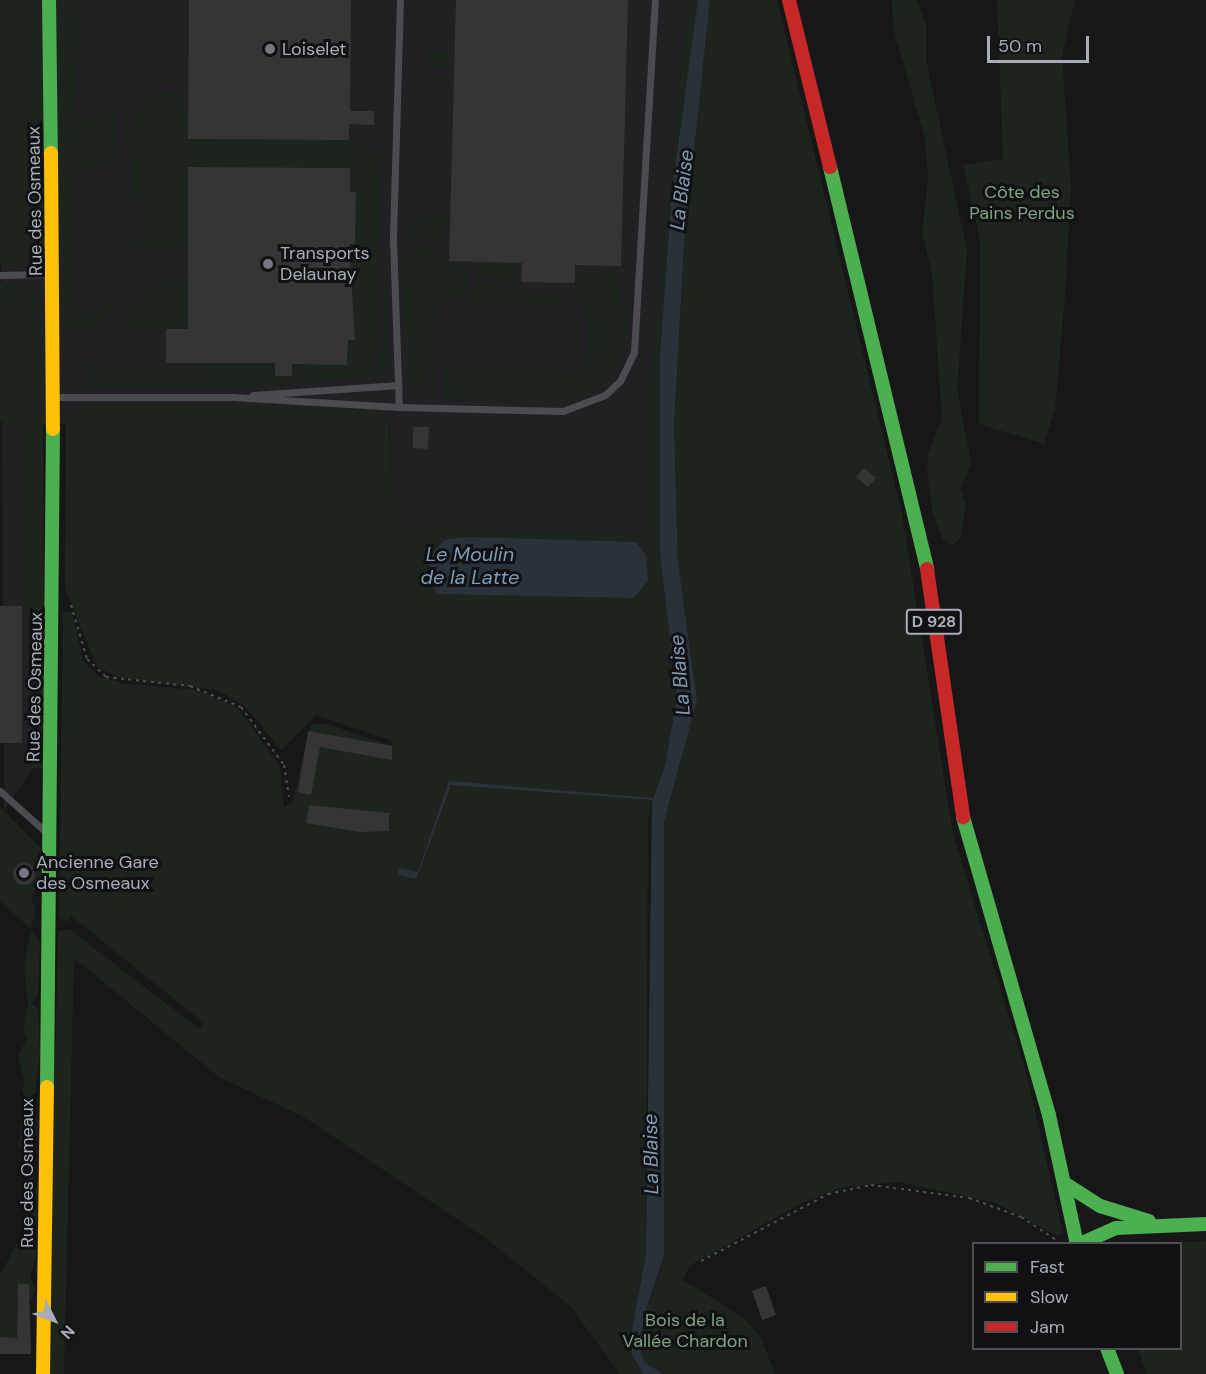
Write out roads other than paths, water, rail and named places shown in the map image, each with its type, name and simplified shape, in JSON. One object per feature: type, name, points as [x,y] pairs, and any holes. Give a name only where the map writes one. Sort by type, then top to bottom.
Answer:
[{"type":"main road","name":"Rue des Osmeaux","points":[[43,1374],[55,584],[54,274],[49,0]]},
{"type":"main road","name":"D 928","points":[[789,0],[923,540],[959,806],[1049,1115],[1079,1242]]},
{"type":"main road","points":[[1064,1183],[1100,1206],[1166,1225]]},
{"type":"main road","points":[[1083,1242],[1108,1229],[1206,1224]]},
{"type":"main road","points":[[1108,1350],[1117,1374]]},
{"type":"lane","points":[[399,407],[393,239],[400,0]]},
{"type":"lane","points":[[55,397],[232,397],[399,407],[570,411],[605,395],[627,370],[635,341],[655,0]]},
{"type":"lane","points":[[0,274],[54,274]]},
{"type":"lane","points":[[232,397],[337,386],[399,385]]},
{"type":"lane","points":[[0,791],[51,836]]},
{"type":"water","name":"La Blaise","points":[[698,0],[710,0],[684,245],[674,426],[678,562],[697,700],[664,822],[664,1255],[644,1315],[641,1350],[644,1362],[663,1374],[643,1374],[632,1354],[631,1335],[646,1254],[652,800],[451,785],[417,879],[397,875],[399,868],[418,872],[449,781],[653,798],[665,766],[677,697],[660,554],[660,353],[672,191]]},
{"type":"water","name":"Le Moulin de la Latte","points":[[466,537],[636,542],[646,555],[648,581],[634,598],[437,594],[429,566],[433,552],[445,540]]},
{"type":"place","name":"Loiselet","points":[[270,49]]},
{"type":"place","name":"Transports Delaunay","points":[[268,264]]},
{"type":"place","name":"Ancienne Gare des Osmeaux","points":[[24,873]]},
{"type":"park label","name":"Côte des Pains Perdus","points":[[1022,203]]},
{"type":"park label","name":"Bois de la Vallée Chardon","points":[[685,1331]]}]
